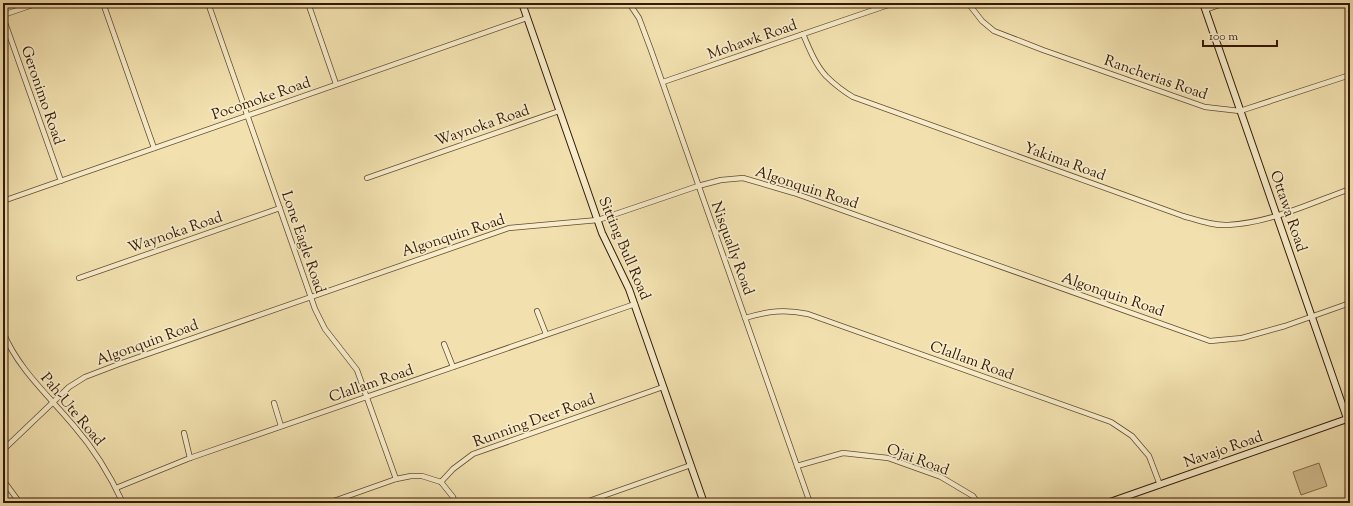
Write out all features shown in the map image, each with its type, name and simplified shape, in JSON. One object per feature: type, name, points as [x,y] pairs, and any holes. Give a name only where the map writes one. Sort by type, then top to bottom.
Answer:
[{"type":"street","points":[[3,16],[38,3]]},
{"type":"street","points":[[103,3],[154,148]]},
{"type":"street","name":"Lone Eagle Road","points":[[208,3],[311,297],[325,330],[357,370],[368,397],[396,479]]},
{"type":"street","points":[[308,3],[336,84]]},
{"type":"street","name":"Sitting Bull Road","points":[[522,3],[598,220],[634,304],[704,503]]},
{"type":"street","name":"Nisqually Road","points":[[629,3],[639,18],[663,82],[698,186],[810,503]]},
{"type":"street","name":"Mohawk Road","points":[[663,82],[894,3]]},
{"type":"street","name":"Rancherias Road","points":[[968,3],[982,21],[994,31],[1205,107],[1240,111],[1350,75]]},
{"type":"street","name":"Ottawa Road","points":[[1203,3],[1276,215],[1349,418],[1350,427]]},
{"type":"street","points":[[1205,10],[1225,3]]},
{"type":"street","name":"Geronimo Road","points":[[3,16],[61,181]]},
{"type":"street","name":"Pocomoke Road","points":[[3,201],[527,18]]},
{"type":"street","name":"Yakima Road","points":[[803,34],[814,58],[825,75],[839,88],[853,97],[1183,216],[1204,222],[1227,225],[1252,222],[1350,190]]},
{"type":"street","name":"Waynoka Road","points":[[367,178],[559,111]]},
{"type":"street","name":"Algonquin Road","points":[[3,450],[69,387],[85,377],[119,364],[509,228],[598,220],[698,186],[721,180],[743,178],[787,191],[1210,341],[1242,338],[1312,317],[1350,303]]},
{"type":"street","name":"Waynoka Road","points":[[79,278],[280,208]]},
{"type":"street","name":"Clallam Road","points":[[116,488],[190,458],[634,304]]},
{"type":"street","points":[[537,311],[546,334]]},
{"type":"street","name":"Clallam Road","points":[[745,318],[759,313],[775,311],[791,311],[808,314],[1111,422],[1132,436],[1150,456],[1160,484]]},
{"type":"street","name":"Pah-Ute Road","points":[[3,332],[24,369],[84,437],[103,466],[123,503]]},
{"type":"street","points":[[444,344],[453,367]]},
{"type":"street","name":"Running Deer Road","points":[[441,482],[453,469],[473,454],[663,387]]},
{"type":"street","points":[[274,403],[281,426]]},
{"type":"street","name":"Navajo Road","points":[[1107,503],[1349,418]]},
{"type":"street","points":[[184,433],[190,458]]},
{"type":"street","name":"Ojai Road","points":[[797,466],[843,453],[888,458],[941,477],[973,496],[978,503]]},
{"type":"street","points":[[583,503],[691,465]]},
{"type":"street","points":[[328,503],[396,479],[411,476],[422,476],[441,482],[453,497],[455,503]]},
{"type":"street","points":[[3,480],[20,503]]},
{"type":"shaded area","points":[[1319,463],[1327,486],[1301,495],[1293,472]]}]
